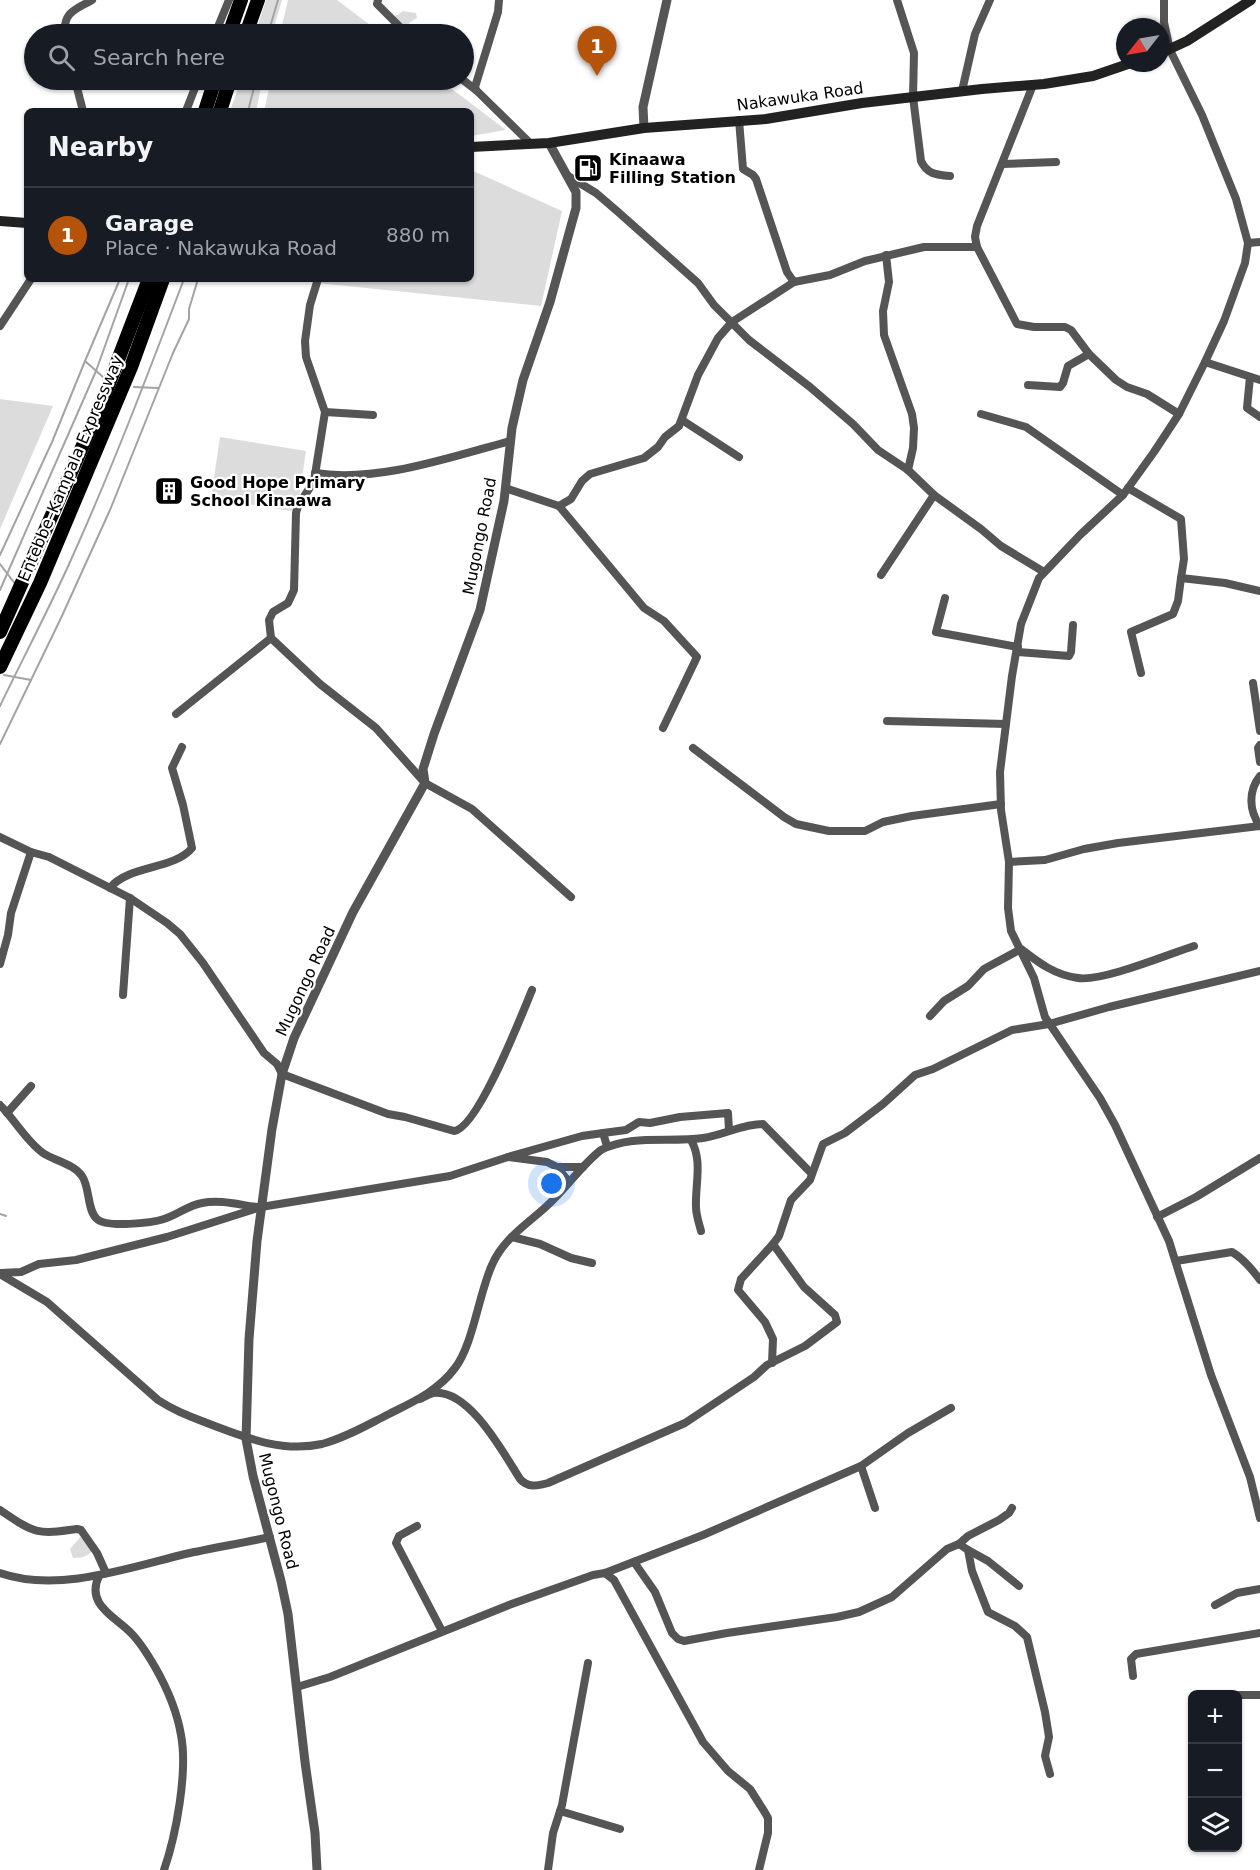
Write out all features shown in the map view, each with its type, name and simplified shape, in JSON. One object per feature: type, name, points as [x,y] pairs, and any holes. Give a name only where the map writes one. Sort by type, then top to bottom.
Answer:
[{"type":"highway","points":[[233,24],[241,0]]},
{"type":"highway","points":[[250,24],[258,0]]},
{"type":"highway","points":[[206,108],[212,90]]},
{"type":"highway","points":[[221,108],[227,90]]},
{"type":"highway","name":"Entebbe–Kampala Expressway","points":[[0,632],[100,407],[148,282]]},
{"type":"highway","name":"Entebbe–Kampala Expressway","points":[[0,667],[40,583],[131,367],[162,282]]},
{"type":"main road","points":[[1170,48],[1203,31],[1251,0]]},
{"type":"main road","name":"Nakawuka Road","points":[[474,147],[549,143],[644,128],[766,119],[912,97],[1033,85],[1094,76],[1116,68]]},
{"type":"main road","points":[[0,221],[24,223]]},
{"type":"street","points":[[64,24],[67,16],[92,0]]},
{"type":"street","points":[[220,24],[229,0]]},
{"type":"street","points":[[378,0],[377,4],[397,24]]},
{"type":"street","points":[[499,0],[498,12],[476,90],[530,143]]},
{"type":"street","points":[[644,128],[643,107],[668,0]]},
{"type":"street","points":[[897,0],[914,53],[912,97],[922,164],[934,175],[950,176]]},
{"type":"street","points":[[962,91],[975,33],[990,0]]},
{"type":"street","points":[[1164,0],[1164,18]]},
{"type":"street","points":[[1170,60],[1202,115],[1236,199],[1248,243],[1241,276],[1224,321],[1179,414],[1125,492],[1044,572],[1021,624],[1000,772],[1001,804],[1008,862],[1008,908],[1011,931],[1034,978],[1045,1017],[1088,1080],[1115,1125],[1176,1261],[1211,1375],[1250,1478],[1260,1518]]},
{"type":"street","points":[[1033,85],[977,225],[975,237],[977,247],[1017,324],[1034,327],[1065,327],[1071,330],[1089,354],[1116,380],[1127,387],[1147,394],[1179,414]]},
{"type":"street","points":[[78,90],[82,108]]},
{"type":"street","points":[[187,108],[194,90]]},
{"type":"street","points":[[739,120],[743,169],[753,174],[756,179],[787,272],[794,282]]},
{"type":"street","name":"Mugongo Road","points":[[317,1870],[315,1833],[288,1614],[253,1476],[246,1439],[249,1339],[261,1207],[282,1074],[299,1027],[353,912],[425,783],[423,769],[434,734],[480,610],[505,488],[510,441],[523,380],[549,302],[576,208],[576,192],[549,143]]},
{"type":"street","points":[[1003,164],[1056,162]]},
{"type":"street","points":[[568,176],[596,193],[617,211],[698,283],[714,305],[749,340],[810,387],[853,424],[878,450],[909,470],[934,495],[1001,546],[1044,572]]},
{"type":"street","points":[[1248,243],[1260,242]]},
{"type":"street","points":[[559,506],[571,499],[582,481],[590,474],[644,458],[658,447],[665,436],[679,426],[708,355],[732,322],[794,282],[830,275],[865,261],[924,247],[977,247]]},
{"type":"street","points":[[886,255],[889,282],[883,311],[884,334],[912,414],[913,438],[909,470]]},
{"type":"street","points":[[0,326],[29,282]]},
{"type":"street","points":[[317,282],[310,305],[305,341],[306,357],[325,412],[312,485],[296,513],[294,590],[288,603],[273,612],[269,620],[272,638],[320,684],[376,728],[425,783],[472,809],[571,897]]},
{"type":"street","points":[[1028,385],[1060,387],[1064,383],[1068,366],[1089,354]]},
{"type":"street","points":[[1205,362],[1260,380]]},
{"type":"street","points":[[1250,376],[1246,408],[1260,417]]},
{"type":"street","points":[[325,412],[373,415]]},
{"type":"street","points":[[981,414],[1026,427],[1125,492],[1181,519],[1184,559],[1178,601],[1173,614],[1131,632],[1141,673]]},
{"type":"street","points":[[682,420],[739,457]]},
{"type":"street","points":[[315,473],[331,475],[374,472],[431,461],[510,441]]},
{"type":"street","points":[[505,488],[559,506],[644,608],[664,621],[697,657],[663,728]]},
{"type":"street","points":[[881,575],[934,495]]},
{"type":"street","points":[[1181,578],[1225,583],[1260,591]]},
{"type":"street","points":[[945,597],[936,632],[1018,649],[1069,656],[1073,625]]},
{"type":"street","points":[[176,714],[272,638]]},
{"type":"street","points":[[1253,683],[1260,731]]},
{"type":"street","points":[[887,721],[1006,724]]},
{"type":"street","points":[[1260,745],[1258,748],[1260,762]]},
{"type":"street","points":[[110,888],[117,881],[170,861],[189,852],[192,848],[172,768],[182,747]]},
{"type":"street","points":[[693,748],[784,817],[796,824],[829,831],[865,831],[883,822],[912,816],[1001,804]]},
{"type":"street","points":[[1260,776],[1253,788],[1251,802],[1253,817],[1260,826]]},
{"type":"street","points":[[1008,862],[1045,860],[1084,849],[1118,843],[1260,826]]},
{"type":"street","points":[[0,837],[31,852],[49,857],[130,898],[167,922],[180,934],[220,987],[264,1053],[276,1064],[282,1074],[388,1114],[457,1131],[462,1128],[479,1104],[504,1059],[532,990]]},
{"type":"street","points":[[1008,862],[1026,866],[1091,852],[1137,846]]},
{"type":"street","points":[[0,964],[11,913],[31,852]]},
{"type":"street","points":[[123,995],[130,898]]},
{"type":"street","points":[[1021,949],[1047,969],[1089,979],[1194,946]]},
{"type":"street","points":[[930,1016],[944,1001],[968,986],[984,969],[1021,949]]},
{"type":"street","points":[[1034,978],[1047,969]]},
{"type":"street","points":[[772,1363],[773,1339],[765,1322],[738,1290],[741,1279],[773,1244],[784,1224],[792,1200],[810,1180],[823,1144],[845,1133],[883,1104],[915,1075],[933,1070],[1012,1030],[1049,1024],[1108,1007],[1260,971]]},
{"type":"street","points":[[31,1086],[2,1108],[32,1144],[44,1154],[82,1174],[93,1214],[97,1220],[105,1223],[162,1220],[201,1203],[215,1201],[261,1207]]},
{"type":"street","points":[[0,1274],[21,1272],[39,1264],[76,1260],[167,1237],[261,1207],[450,1176],[582,1136],[626,1130],[639,1122],[650,1123],[728,1113],[729,1130]]},
{"type":"street","points":[[420,1399],[442,1382],[456,1367],[465,1348],[491,1266],[517,1230],[552,1201],[593,1156],[607,1146],[634,1142],[707,1138],[750,1124],[763,1124],[812,1173]]},
{"type":"street","points":[[603,1133],[607,1146]]},
{"type":"street","points":[[691,1140],[696,1148],[699,1171],[696,1210],[701,1231]]},
{"type":"street","points":[[547,1162],[548,1145]]},
{"type":"street","points":[[507,1157],[547,1162],[557,1167],[569,1182]]},
{"type":"street","points":[[1157,1217],[1196,1197],[1260,1158]]},
{"type":"street","points":[[557,1167],[583,1167]]},
{"type":"street","points":[[512,1237],[540,1244],[571,1258],[592,1263]]},
{"type":"street","points":[[0,1274],[47,1302],[85,1338],[158,1400],[177,1412],[246,1439],[279,1446],[301,1446],[322,1444],[346,1435],[434,1393],[446,1395],[468,1407],[484,1424],[523,1483],[534,1486],[548,1483],[675,1428],[754,1377],[761,1369],[805,1346],[838,1320],[804,1287],[773,1244]]},
{"type":"street","points":[[1176,1261],[1232,1252],[1249,1266],[1260,1280]]},
{"type":"street","points":[[297,1688],[330,1677],[442,1631],[567,1584],[605,1573],[703,1535],[861,1466],[908,1433],[951,1408]]},
{"type":"street","points":[[861,1466],[875,1508]]},
{"type":"street","points":[[633,1562],[655,1592],[672,1632],[678,1639],[684,1641],[859,1612],[892,1597],[946,1549],[959,1544],[968,1536],[1009,1513],[1012,1508]]},
{"type":"street","points":[[0,1510],[34,1531],[51,1533],[81,1530],[97,1553],[103,1574],[96,1586],[102,1607],[134,1636],[148,1656],[171,1701],[181,1735],[182,1766],[175,1824],[164,1870]]},
{"type":"street","points":[[417,1526],[399,1536],[396,1543],[442,1631]]},
{"type":"street","points":[[0,1573],[21,1579],[103,1574],[198,1551],[270,1537]]},
{"type":"street","points":[[959,1544],[988,1561],[1019,1586]]},
{"type":"street","points":[[968,1550],[972,1571],[988,1612],[1015,1626],[1027,1637],[1045,1712],[1049,1737],[1045,1756],[1050,1774]]},
{"type":"street","points":[[605,1573],[614,1580],[703,1742],[728,1772],[750,1789],[768,1818],[768,1833],[759,1870]]},
{"type":"street","points":[[1215,1605],[1237,1593],[1260,1589]]},
{"type":"street","points":[[1133,1676],[1132,1655],[1260,1633]]},
{"type":"street","points":[[548,1870],[553,1833],[560,1811],[588,1663]]},
{"type":"street","points":[[1242,1695],[1260,1695]]},
{"type":"street","points":[[560,1811],[620,1829]]},
{"type":"shaded area","points":[[266,0],[282,0],[275,24],[258,24]]},
{"type":"shaded area","points":[[288,0],[337,0],[369,24],[282,24]]},
{"type":"shaded area","points":[[403,11],[416,13],[417,18],[409,24],[400,24],[393,18]]},
{"type":"shaded area","points":[[237,90],[260,90],[257,108],[231,108]]},
{"type":"shaded area","points":[[269,90],[453,90],[506,130],[474,135],[474,108],[265,108]]},
{"type":"shaded area","points":[[474,171],[562,211],[541,306],[318,283],[474,282]]},
{"type":"shaded area","points":[[0,399],[53,406],[0,529]]},
{"type":"shaded area","points":[[220,437],[306,451],[297,512],[211,498]]},
{"type":"shaded area","points":[[83,1534],[97,1545],[87,1555],[73,1558],[70,1549]]},
{"type":"waterway","points":[[271,24],[278,0]]},
{"type":"waterway","points":[[249,108],[253,90]]},
{"type":"waterway","points":[[85,361],[119,282]]},
{"type":"waterway","points":[[0,590],[96,371],[128,282]]},
{"type":"waterway","points":[[0,706],[85,527],[183,282]]},
{"type":"waterway","points":[[0,744],[110,510],[189,319],[189,309],[197,282]]},
{"type":"waterway","points":[[0,555],[52,442],[85,361],[103,377]]},
{"type":"waterway","points":[[134,387],[158,388]]},
{"type":"waterway","points":[[0,564],[16,585]]},
{"type":"waterway","points":[[4,675],[31,680]]},
{"type":"waterway","points":[[0,1214],[6,1216]]},
{"type":"place","name":"Garage","points":[[597,76]]},
{"type":"place","name":"Kinaawa Filling Station","points":[[588,168]]},
{"type":"place","name":"Good Hope Primary School Kinaawa","points":[[169,491]]}]
